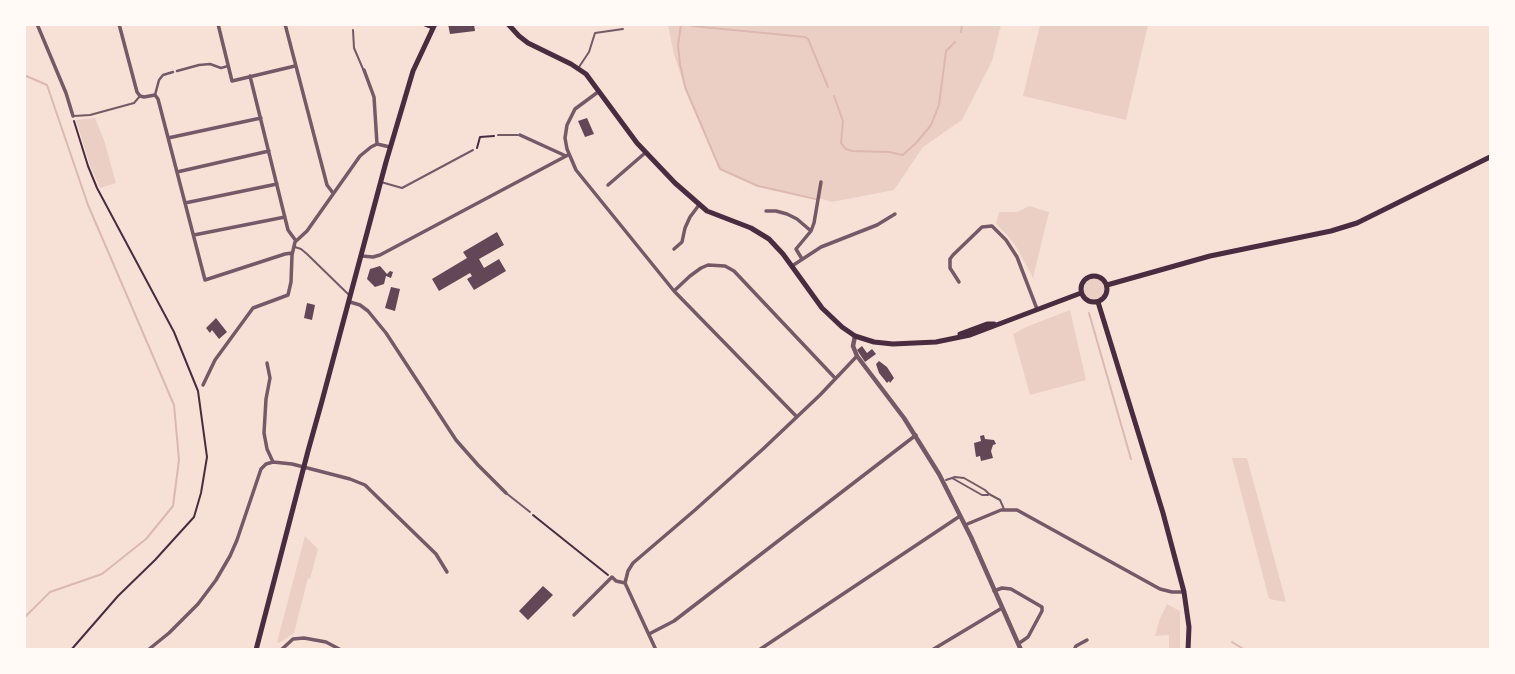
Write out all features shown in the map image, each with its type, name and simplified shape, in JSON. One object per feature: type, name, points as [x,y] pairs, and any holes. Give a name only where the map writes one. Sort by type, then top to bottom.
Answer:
[{"type":"main road","points":[[423,49],[425,24],[435,24]]},
{"type":"main road","points":[[256,649],[390,147],[411,76],[435,24]]},
{"type":"main road","points":[[509,25],[528,43],[578,68],[592,80],[645,153],[699,205],[713,214],[760,232],[774,244],[826,313],[858,338],[880,344],[923,344],[948,340],[970,335],[1081,293]]},
{"type":"main road","points":[[1107,285],[1210,256],[1331,231],[1357,223],[1490,157]]},
{"type":"main road","points":[[1090,276],[1102,278],[1107,285],[1107,294],[1098,302],[1089,302],[1081,293],[1085,279],[1090,276]]},
{"type":"main road","points":[[1098,302],[1163,513],[1184,592],[1189,627],[1188,649]]},
{"type":"street","points":[[37,24],[73,116]]},
{"type":"street","points":[[119,24],[137,92],[144,97],[155,95]]},
{"type":"street","points":[[218,24],[232,80],[295,66]]},
{"type":"street","points":[[285,24],[327,186],[333,193]]},
{"type":"street","points":[[229,66],[221,68],[210,64],[199,65],[163,75],[155,95],[205,280],[292,253]]},
{"type":"street","points":[[364,70],[374,97],[377,144]]},
{"type":"street","points":[[250,76],[288,230],[296,241]]},
{"type":"street","points":[[600,91],[570,116],[565,131],[567,155],[674,291],[797,417]]},
{"type":"street","points":[[168,138],[261,118]]},
{"type":"street","points":[[520,135],[567,155]]},
{"type":"street","points":[[203,385],[216,358],[253,308],[288,295],[292,253],[296,241],[307,230],[360,156],[377,144],[390,147]]},
{"type":"street","points":[[177,172],[269,151]]},
{"type":"street","points":[[608,185],[645,153]]},
{"type":"street","points":[[360,255],[380,255],[567,155]]},
{"type":"street","points":[[802,259],[796,249],[811,231],[817,215],[821,182]]},
{"type":"street","points":[[185,203],[277,184]]},
{"type":"street","points":[[674,249],[682,242],[690,217],[699,205]]},
{"type":"street","points":[[766,211],[787,214],[811,231]]},
{"type":"street","points":[[792,266],[821,247],[877,225],[895,214]]},
{"type":"street","points":[[193,235],[285,217]]},
{"type":"street","points":[[959,282],[950,268],[950,259],[982,228],[992,226],[1006,240],[1017,257],[1037,309]]},
{"type":"street","points":[[674,291],[701,268],[708,265],[725,266],[733,271],[835,378]]},
{"type":"street","points":[[349,298],[368,310],[456,440],[506,493]]},
{"type":"street","points":[[858,338],[853,346],[857,356],[916,435],[943,482],[1020,647],[1028,637],[1042,607],[1011,589],[1002,588],[995,591]]},
{"type":"street","points":[[656,649],[625,583],[633,563],[797,417],[857,356]]},
{"type":"street","points":[[267,363],[270,378],[264,433],[273,462]]},
{"type":"street","points":[[649,634],[674,621],[916,435]]},
{"type":"street","points":[[148,649],[169,633],[198,604],[216,580],[237,540],[261,469],[273,462],[353,480],[368,487],[436,554],[447,572]]},
{"type":"street","points":[[965,525],[1005,510],[1019,510],[1160,589],[1184,592]]},
{"type":"street","points":[[759,649],[960,516]]},
{"type":"street","points":[[574,615],[612,577],[625,583]]},
{"type":"street","points":[[932,649],[1002,608]]},
{"type":"street","points":[[281,649],[291,640],[298,638],[324,642],[341,649]]},
{"type":"street","points":[[1074,649],[1087,640]]},
{"type":"lane","points":[[578,68],[589,52],[595,33],[623,29]]},
{"type":"lane","points":[[353,30],[354,48],[364,70]]},
{"type":"lane","points":[[73,116],[90,115],[134,103],[140,96]]},
{"type":"lane","points":[[498,135],[520,135]]},
{"type":"lane","points":[[380,182],[402,188],[474,150]]},
{"type":"lane","points":[[294,247],[307,254],[349,298]]},
{"type":"lane","points":[[951,478],[982,495],[990,495]]},
{"type":"lane","points":[[943,482],[951,478],[962,478],[1001,501],[1005,510]]},
{"type":"lane","points":[[506,493],[530,512]]},
{"type":"path","points":[[71,649],[194,517],[207,457],[198,391],[173,332],[97,188],[73,116]]},
{"type":"path","points":[[474,150],[478,148],[480,137],[498,135]]},
{"type":"path","points":[[530,512],[612,577]]},
{"type":"shaded area","points":[[668,25],[1001,25],[992,61],[962,120],[923,147],[894,190],[832,202],[760,187],[720,169],[685,87],[674,55]]},
{"type":"shaded area","points":[[1040,25],[1148,25],[1126,120],[1023,96]]},
{"type":"shaded area","points":[[95,118],[116,183],[100,188],[76,120]]},
{"type":"shaded area","points":[[1029,206],[1049,212],[1033,278],[1017,248],[996,224],[999,212],[1017,212]]},
{"type":"shaded area","points":[[1094,276],[1103,280],[1107,289],[1103,298],[1094,302],[1085,298],[1081,289],[1085,280]]},
{"type":"shaded area","points":[[1070,310],[1086,380],[1030,395],[1013,334]]},
{"type":"shaded area","points":[[1232,458],[1247,458],[1286,602],[1269,599]]},
{"type":"shaded area","points":[[305,536],[318,549],[294,633],[279,643],[277,642]]},
{"type":"shaded area","points":[[1167,604],[1180,611],[1180,649],[1169,649],[1169,635],[1155,636]]},
{"type":"building","points":[[448,24],[474,24],[475,31],[450,34]]},
{"type":"building","points":[[587,118],[594,134],[585,137],[578,121]]},
{"type":"building","points":[[497,232],[504,245],[479,259],[484,268],[499,259],[506,271],[474,290],[467,279],[472,276],[470,273],[439,291],[432,279],[467,258],[463,252]]},
{"type":"building","points":[[380,266],[387,274],[393,272],[391,278],[386,276],[384,284],[375,287],[367,279],[370,269]]},
{"type":"building","points":[[391,287],[400,289],[395,311],[385,308]]},
{"type":"building","points":[[307,303],[315,305],[312,320],[304,318]]},
{"type":"building","points":[[216,318],[227,332],[219,339],[212,330],[210,333],[206,328]]},
{"type":"building","points":[[862,346],[867,353],[872,349],[876,354],[865,362],[857,350]]},
{"type":"building","points":[[879,361],[894,378],[890,383],[879,373],[876,364]]},
{"type":"building","points":[[984,435],[985,439],[994,440],[996,444],[991,451],[993,458],[981,461],[980,456],[976,457],[974,443],[981,441],[980,436]]},
{"type":"building","points":[[543,586],[553,595],[528,620],[519,611]]},
{"type":"waterway","points":[[681,24],[678,45],[685,87],[720,169],[758,186],[816,199]]},
{"type":"waterway","points":[[689,24],[805,37],[828,87]]},
{"type":"waterway","points":[[961,32],[962,24]]},
{"type":"waterway","points":[[834,96],[843,121],[841,143],[846,149],[903,155],[931,125],[939,105],[946,51],[955,42]]},
{"type":"waterway","points":[[24,75],[47,85],[88,205],[174,405],[179,460],[173,506],[146,539],[102,574],[50,592],[24,618]]},
{"type":"waterway","points":[[1089,313],[1131,459]]},
{"type":"waterway","points":[[1232,642],[1245,650]]}]
